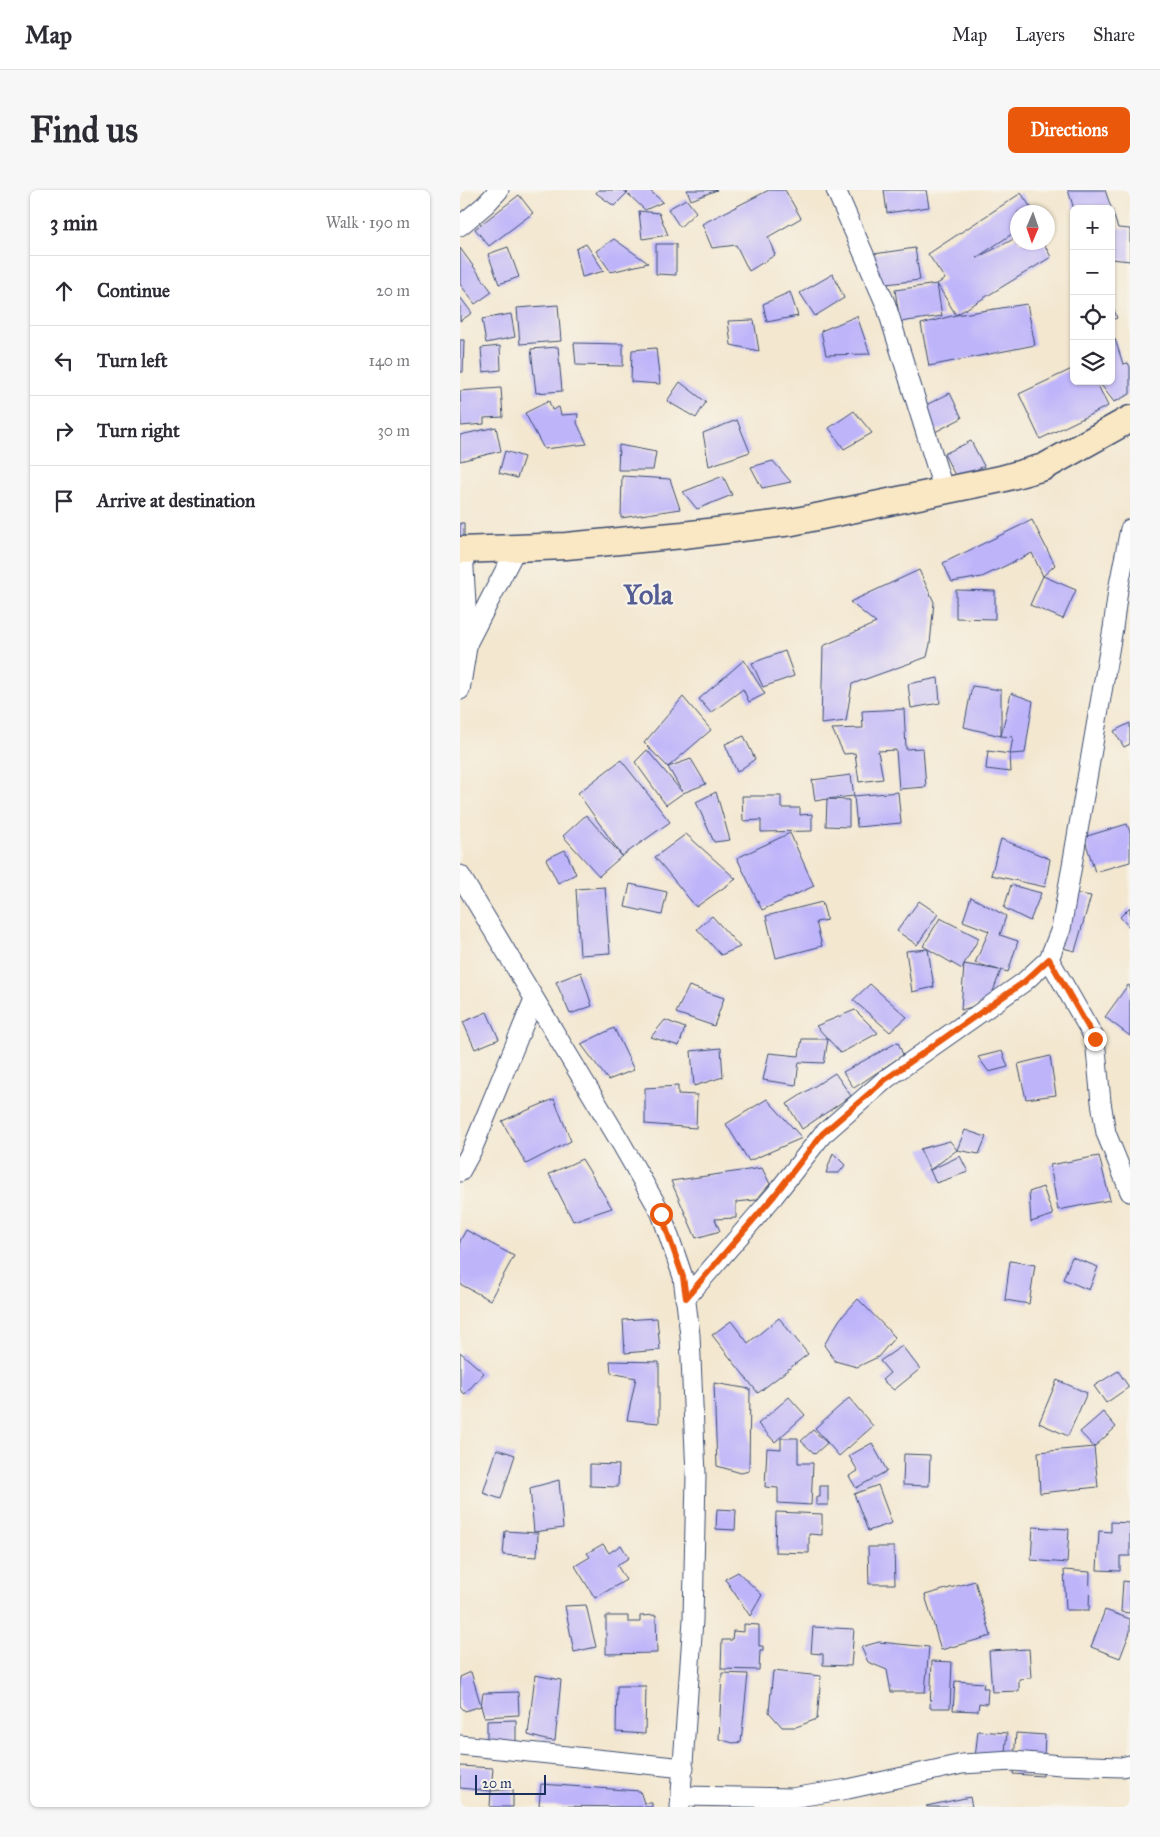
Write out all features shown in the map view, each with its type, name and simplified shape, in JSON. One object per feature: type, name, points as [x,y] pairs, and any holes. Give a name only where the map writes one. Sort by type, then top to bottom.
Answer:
[{"type":"main road","points":[[462,550],[516,549],[684,535],[792,522],[1001,479],[1044,467],[1130,419]]},
{"type":"street","points":[[460,226],[500,190]]},
{"type":"street","points":[[836,190],[886,305],[944,491]]},
{"type":"street","points":[[686,1298],[774,1196],[822,1134],[886,1079],[1024,982],[1049,959],[1060,929],[1130,529]]},
{"type":"street","points":[[468,641],[516,549]]},
{"type":"street","points":[[460,690],[468,641],[462,550]]},
{"type":"street","points":[[460,875],[621,1143],[661,1214],[683,1277],[690,1335],[696,1475],[693,1620],[684,1768],[680,1801],[791,1798],[962,1764],[1013,1761],[1061,1765],[1122,1767],[1130,1765]]},
{"type":"street","points":[[1049,959],[1095,1039],[1106,1133],[1130,1192]]},
{"type":"street","points":[[460,1172],[472,1150],[534,999]]},
{"type":"street","points":[[460,1745],[684,1768]]},
{"type":"building","points":[[598,190],[623,190],[627,193],[614,206],[596,193]]},
{"type":"building","points":[[629,190],[649,190],[663,202],[645,210],[627,193]]},
{"type":"building","points":[[687,190],[717,190],[691,200]]},
{"type":"building","points":[[769,190],[785,190],[801,218],[768,237],[775,255],[749,271],[736,245],[712,248],[702,224]]},
{"type":"building","points":[[884,190],[926,190],[929,207],[887,213]]},
{"type":"building","points":[[1068,190],[1105,190],[1110,205],[1073,205]]},
{"type":"building","points":[[1021,193],[1029,205],[1010,205],[1010,235],[976,258],[1010,241],[1010,250],[1047,250],[1051,257],[956,315],[937,284],[945,279],[928,254]]},
{"type":"building","points":[[519,195],[533,213],[489,246],[475,229]]},
{"type":"building","points":[[686,199],[696,212],[680,227],[668,209]]},
{"type":"building","points":[[639,211],[659,213],[668,235],[642,239]]},
{"type":"building","points":[[1115,219],[1118,228],[1130,229],[1130,261],[1115,259]]},
{"type":"building","points":[[614,239],[648,263],[611,272],[596,251]]},
{"type":"building","points":[[586,244],[604,271],[582,277],[576,249]]},
{"type":"building","points":[[656,244],[676,244],[676,275],[656,274]]},
{"type":"building","points":[[508,247],[519,277],[499,284],[488,254]]},
{"type":"building","points":[[460,248],[492,292],[475,304],[460,284]]},
{"type":"building","points":[[915,248],[920,280],[878,285],[874,254]]},
{"type":"building","points":[[833,274],[844,298],[815,316],[800,293]]},
{"type":"building","points":[[937,284],[942,316],[900,322],[895,290]]},
{"type":"building","points":[[790,292],[798,316],[767,322],[763,304]]},
{"type":"building","points":[[460,297],[472,313],[460,321]]},
{"type":"building","points":[[1027,304],[1035,345],[929,366],[921,324],[956,315]]},
{"type":"building","points":[[558,305],[561,341],[520,344],[517,308]]},
{"type":"building","points":[[511,314],[515,337],[486,343],[482,319]]},
{"type":"building","points":[[857,316],[870,354],[826,355],[821,331]]},
{"type":"building","points":[[754,320],[759,351],[731,345],[728,321]]},
{"type":"building","points":[[1115,339],[1123,364],[1128,363],[1130,367],[1130,394],[1114,402],[1101,385],[1115,385]]},
{"type":"building","points":[[460,340],[464,340],[463,372],[460,372]]},
{"type":"building","points":[[574,343],[623,344],[623,366],[576,365]]},
{"type":"building","points":[[500,346],[501,370],[483,372],[481,348]]},
{"type":"building","points":[[558,347],[562,391],[536,393],[531,349]]},
{"type":"building","points":[[656,348],[660,384],[631,382],[632,350]]},
{"type":"building","points":[[1070,370],[1070,385],[1098,385],[1108,406],[1040,439],[1019,394]]},
{"type":"building","points":[[680,382],[706,402],[696,418],[667,401]]},
{"type":"building","points":[[501,388],[503,417],[484,418],[484,424],[461,426],[460,391]]},
{"type":"building","points":[[950,393],[962,418],[935,432],[922,407]]},
{"type":"building","points":[[549,401],[552,410],[559,407],[561,415],[578,414],[577,423],[587,444],[544,449],[525,413]]},
{"type":"building","points":[[854,411],[872,433],[844,449],[829,428]]},
{"type":"building","points":[[737,420],[750,452],[709,466],[703,433]]},
{"type":"building","points":[[496,427],[501,451],[460,461],[460,435]]},
{"type":"building","points":[[971,441],[984,466],[957,479],[944,454]]},
{"type":"building","points":[[619,445],[656,452],[653,470],[618,470]]},
{"type":"building","points":[[505,451],[524,457],[517,478],[499,473]]},
{"type":"building","points":[[773,461],[791,482],[762,488],[751,467]]},
{"type":"building","points":[[622,476],[670,479],[680,509],[621,518]]},
{"type":"building","points":[[723,476],[732,495],[697,509],[683,492]]},
{"type":"building","points":[[1032,520],[1055,565],[1043,576],[1032,553],[982,577],[952,582],[943,563]]},
{"type":"building","points":[[460,523],[464,523],[464,542],[460,542]]},
{"type":"building","points":[[919,570],[934,602],[927,657],[852,684],[846,721],[821,724],[823,646],[876,623],[850,602]]},
{"type":"building","points":[[1043,576],[1076,590],[1063,619],[1030,605]]},
{"type":"building","points":[[956,590],[995,591],[995,619],[956,618]]},
{"type":"building","points":[[785,651],[794,676],[763,687],[752,663]]},
{"type":"building","points":[[744,660],[765,694],[749,702],[743,689],[711,713],[699,699]]},
{"type":"building","points":[[938,678],[940,703],[911,708],[908,684]]},
{"type":"building","points":[[972,686],[1001,690],[1001,736],[964,727]]},
{"type":"building","points":[[1011,693],[1033,701],[1025,753],[1010,754],[1013,737],[1001,736]]},
{"type":"building","points":[[683,697],[711,730],[668,767],[644,743]]},
{"type":"building","points":[[904,709],[906,749],[923,748],[926,787],[899,789],[896,750],[878,751],[883,779],[859,782],[855,753],[844,754],[832,729],[863,728],[862,711]]},
{"type":"building","points":[[1130,723],[1130,744],[1124,747],[1114,731]]},
{"type":"building","points":[[744,736],[755,759],[737,772],[725,744]]},
{"type":"building","points":[[647,750],[683,793],[666,805],[635,762]]},
{"type":"building","points":[[988,751],[1010,754],[1011,772],[986,769]]},
{"type":"building","points":[[691,759],[706,784],[683,793],[668,767]]},
{"type":"building","points":[[621,760],[670,822],[622,856],[578,793]]},
{"type":"building","points":[[851,775],[854,796],[815,801],[812,780]]},
{"type":"building","points":[[716,792],[730,840],[714,842],[696,802]]},
{"type":"building","points":[[898,792],[901,823],[857,827],[854,796]]},
{"type":"building","points":[[742,796],[781,796],[781,808],[800,808],[800,815],[812,814],[812,831],[761,832],[761,820],[743,821]]},
{"type":"building","points":[[827,799],[849,800],[849,827],[826,826]]},
{"type":"building","points":[[586,815],[622,856],[599,876],[563,836]]},
{"type":"building","points":[[1127,824],[1130,832],[1130,862],[1095,872],[1084,837]]},
{"type":"building","points":[[790,833],[814,886],[762,910],[737,858]]},
{"type":"building","points":[[686,834],[736,879],[696,907],[655,857]]},
{"type":"building","points":[[1001,839],[1050,859],[1045,887],[991,875]]},
{"type":"building","points":[[565,850],[576,874],[558,883],[546,859]]},
{"type":"building","points":[[630,884],[667,892],[662,915],[625,907]]},
{"type":"building","points":[[1011,885],[1041,893],[1030,921],[1004,908]]},
{"type":"building","points":[[605,887],[610,953],[580,955],[576,889]]},
{"type":"building","points":[[1074,893],[1091,896],[1075,951],[1059,947]]},
{"type":"building","points":[[971,897],[1006,916],[1000,935],[1018,941],[1008,972],[1001,970],[989,1002],[961,1010],[964,964],[999,970],[975,963],[989,931],[963,921]]},
{"type":"building","points":[[919,901],[938,914],[917,945],[897,931]]},
{"type":"building","points":[[822,902],[827,920],[816,922],[822,946],[776,958],[766,916]]},
{"type":"building","points":[[1130,907],[1130,928],[1120,917]]},
{"type":"building","points":[[712,916],[740,947],[721,955],[697,929]]},
{"type":"building","points":[[940,918],[979,938],[962,969],[923,946]]},
{"type":"building","points":[[928,949],[934,987],[912,992],[906,951]]},
{"type":"building","points":[[581,972],[592,1006],[570,1014],[556,982]]},
{"type":"building","points":[[870,984],[907,1017],[890,1032],[853,1000]]},
{"type":"building","points":[[1128,985],[1130,986],[1130,1036],[1105,1017]]},
{"type":"building","points":[[689,986],[724,998],[714,1026],[676,1013]]},
{"type":"building","points":[[855,1010],[878,1033],[841,1053],[816,1026]]},
{"type":"building","points":[[487,1012],[499,1039],[475,1049],[463,1022]]},
{"type":"building","points":[[665,1020],[685,1028],[679,1046],[651,1037]]},
{"type":"building","points":[[614,1028],[634,1070],[608,1080],[581,1044]]},
{"type":"building","points":[[802,1039],[828,1039],[824,1063],[799,1062],[796,1085],[763,1080],[769,1053],[799,1056]]},
{"type":"building","points":[[898,1042],[903,1055],[854,1088],[843,1072]]},
{"type":"building","points":[[721,1048],[723,1077],[694,1086],[691,1051]]},
{"type":"building","points":[[1002,1051],[1008,1067],[989,1072],[978,1057]]},
{"type":"building","points":[[1050,1056],[1056,1095],[1026,1099],[1018,1064]]},
{"type":"building","points":[[835,1073],[851,1096],[802,1129],[787,1104]]},
{"type":"building","points":[[678,1086],[678,1094],[697,1095],[696,1128],[645,1124],[645,1088]]},
{"type":"building","points":[[554,1099],[571,1141],[526,1164],[502,1121]]},
{"type":"building","points":[[767,1099],[802,1138],[749,1161],[726,1124]]},
{"type":"building","points":[[965,1130],[986,1137],[979,1154],[957,1150]]},
{"type":"building","points":[[950,1141],[957,1150],[930,1170],[960,1156],[968,1172],[936,1183],[920,1149]]},
{"type":"building","points":[[833,1153],[845,1165],[839,1173],[826,1173]]},
{"type":"building","points":[[1099,1156],[1110,1200],[1058,1210],[1050,1165]]},
{"type":"building","points":[[582,1159],[612,1208],[573,1221],[549,1174]]},
{"type":"building","points":[[762,1168],[770,1184],[756,1200],[736,1202],[736,1218],[715,1219],[720,1231],[696,1238],[671,1181]]},
{"type":"building","points":[[1043,1187],[1053,1215],[1031,1222],[1029,1192]]},
{"type":"building","points":[[466,1230],[514,1256],[490,1300],[460,1284],[460,1241]]},
{"type":"building","points":[[1072,1257],[1098,1267],[1089,1290],[1063,1279]]},
{"type":"building","points":[[1010,1261],[1035,1265],[1029,1304],[1005,1300]]},
{"type":"building","points":[[858,1299],[895,1337],[878,1357],[857,1367],[835,1361],[824,1345],[840,1319]]},
{"type":"building","points":[[657,1318],[660,1350],[625,1353],[623,1320]]},
{"type":"building","points":[[779,1318],[808,1354],[758,1393],[712,1335],[731,1321],[748,1343]]},
{"type":"building","points":[[902,1346],[920,1369],[894,1390],[882,1380],[890,1373],[880,1361]]},
{"type":"building","points":[[460,1352],[484,1373],[465,1394],[460,1390]]},
{"type":"building","points":[[610,1361],[659,1362],[659,1423],[627,1420],[636,1378],[611,1373]]},
{"type":"building","points":[[1118,1371],[1129,1387],[1106,1403],[1094,1386]]},
{"type":"building","points":[[1057,1380],[1087,1393],[1068,1436],[1039,1423]]},
{"type":"building","points":[[714,1383],[750,1389],[749,1471],[741,1473],[717,1466]]},
{"type":"building","points":[[789,1397],[805,1415],[775,1442],[758,1424]]},
{"type":"building","points":[[849,1398],[873,1426],[839,1456],[815,1428]]},
{"type":"building","points":[[1103,1412],[1116,1427],[1094,1447],[1080,1432]]},
{"type":"building","points":[[813,1430],[827,1443],[815,1454],[801,1441]]},
{"type":"building","points":[[781,1438],[798,1438],[798,1463],[813,1463],[811,1505],[778,1503],[778,1488],[765,1487],[767,1448],[781,1449]]},
{"type":"building","points":[[872,1443],[887,1471],[856,1488],[849,1476],[858,1471],[849,1456]]},
{"type":"building","points":[[1094,1447],[1098,1487],[1040,1493],[1038,1452]]},
{"type":"building","points":[[497,1449],[515,1455],[501,1499],[483,1493]]},
{"type":"building","points":[[904,1454],[930,1455],[929,1486],[903,1485]]},
{"type":"building","points":[[590,1464],[619,1465],[618,1487],[590,1486]]},
{"type":"building","points":[[559,1480],[563,1528],[534,1532],[530,1488]]},
{"type":"building","points":[[878,1485],[892,1523],[868,1531],[854,1494]]},
{"type":"building","points":[[820,1486],[828,1486],[828,1505],[816,1505],[816,1497],[820,1497]]},
{"type":"building","points":[[717,1509],[736,1510],[735,1530],[716,1529]]},
{"type":"building","points":[[776,1512],[822,1514],[822,1535],[809,1534],[809,1553],[775,1552]]},
{"type":"building","points":[[1111,1522],[1130,1523],[1130,1556],[1120,1556],[1120,1571],[1097,1570],[1099,1531],[1111,1532]]},
{"type":"building","points":[[1033,1527],[1069,1529],[1067,1563],[1031,1560]]},
{"type":"building","points":[[505,1531],[538,1533],[537,1557],[503,1555]]},
{"type":"building","points":[[603,1544],[609,1553],[621,1545],[629,1558],[617,1565],[626,1580],[595,1598],[575,1566],[590,1557],[587,1553]]},
{"type":"building","points":[[868,1547],[894,1547],[895,1584],[869,1584]]},
{"type":"building","points":[[1064,1570],[1090,1572],[1089,1610],[1066,1610]]},
{"type":"building","points":[[738,1572],[762,1595],[750,1616],[725,1579]]},
{"type":"building","points":[[975,1581],[991,1636],[941,1650],[925,1595]]},
{"type":"building","points":[[1123,1581],[1130,1582],[1130,1613],[1121,1612]]},
{"type":"building","points":[[586,1605],[596,1647],[574,1652],[565,1606]]},
{"type":"building","points":[[1105,1610],[1130,1619],[1130,1632],[1120,1658],[1091,1647]]},
{"type":"building","points":[[656,1615],[657,1653],[606,1654],[606,1616],[628,1616],[628,1622],[640,1622],[640,1616]]},
{"type":"building","points":[[744,1624],[759,1625],[759,1646],[763,1646],[763,1651],[760,1651],[759,1670],[721,1669],[722,1640],[732,1640],[733,1631],[744,1632]]},
{"type":"building","points":[[813,1627],[854,1629],[851,1666],[823,1665],[823,1654],[811,1653]]},
{"type":"building","points":[[879,1642],[929,1647],[925,1692],[891,1692],[887,1670],[868,1662],[861,1647]]},
{"type":"building","points":[[1029,1649],[1031,1678],[1019,1679],[1019,1691],[992,1692],[989,1651]]},
{"type":"building","points":[[932,1661],[952,1662],[950,1708],[930,1708]]},
{"type":"building","points":[[773,1671],[821,1676],[817,1719],[796,1727],[782,1727],[769,1712]]},
{"type":"building","points":[[471,1672],[481,1706],[465,1711],[460,1706],[460,1677]]},
{"type":"building","points":[[722,1673],[748,1674],[741,1742],[733,1743],[719,1739]]},
{"type":"building","points":[[535,1675],[561,1680],[555,1741],[528,1735]]},
{"type":"building","points":[[955,1681],[984,1683],[983,1688],[988,1688],[987,1704],[979,1703],[978,1711],[953,1710]]},
{"type":"building","points":[[617,1686],[646,1686],[645,1734],[616,1732]]},
{"type":"building","points":[[518,1692],[519,1715],[484,1717],[481,1706],[483,1693]]},
{"type":"building","points":[[516,1720],[516,1751],[487,1752],[487,1721]]},
{"type":"building","points":[[978,1731],[1007,1733],[1003,1769],[974,1767]]},
{"type":"building","points":[[1016,1733],[1045,1735],[1043,1776],[1013,1774]]},
{"type":"building","points":[[460,1766],[493,1768],[491,1791],[460,1788]]},
{"type":"building","points":[[541,1784],[640,1791],[644,1803],[652,1803],[652,1807],[539,1806]]},
{"type":"building","points":[[513,1789],[513,1807],[490,1807],[491,1791]]},
{"type":"building","points":[[970,1797],[972,1807],[926,1806]]},
{"type":"district","name":"Yola","points":[[648,594]]},
{"type":"route","points":[[661,1214],[683,1277],[686,1298],[774,1196],[822,1134],[886,1079],[1024,982],[1049,959],[1095,1039]]}]
